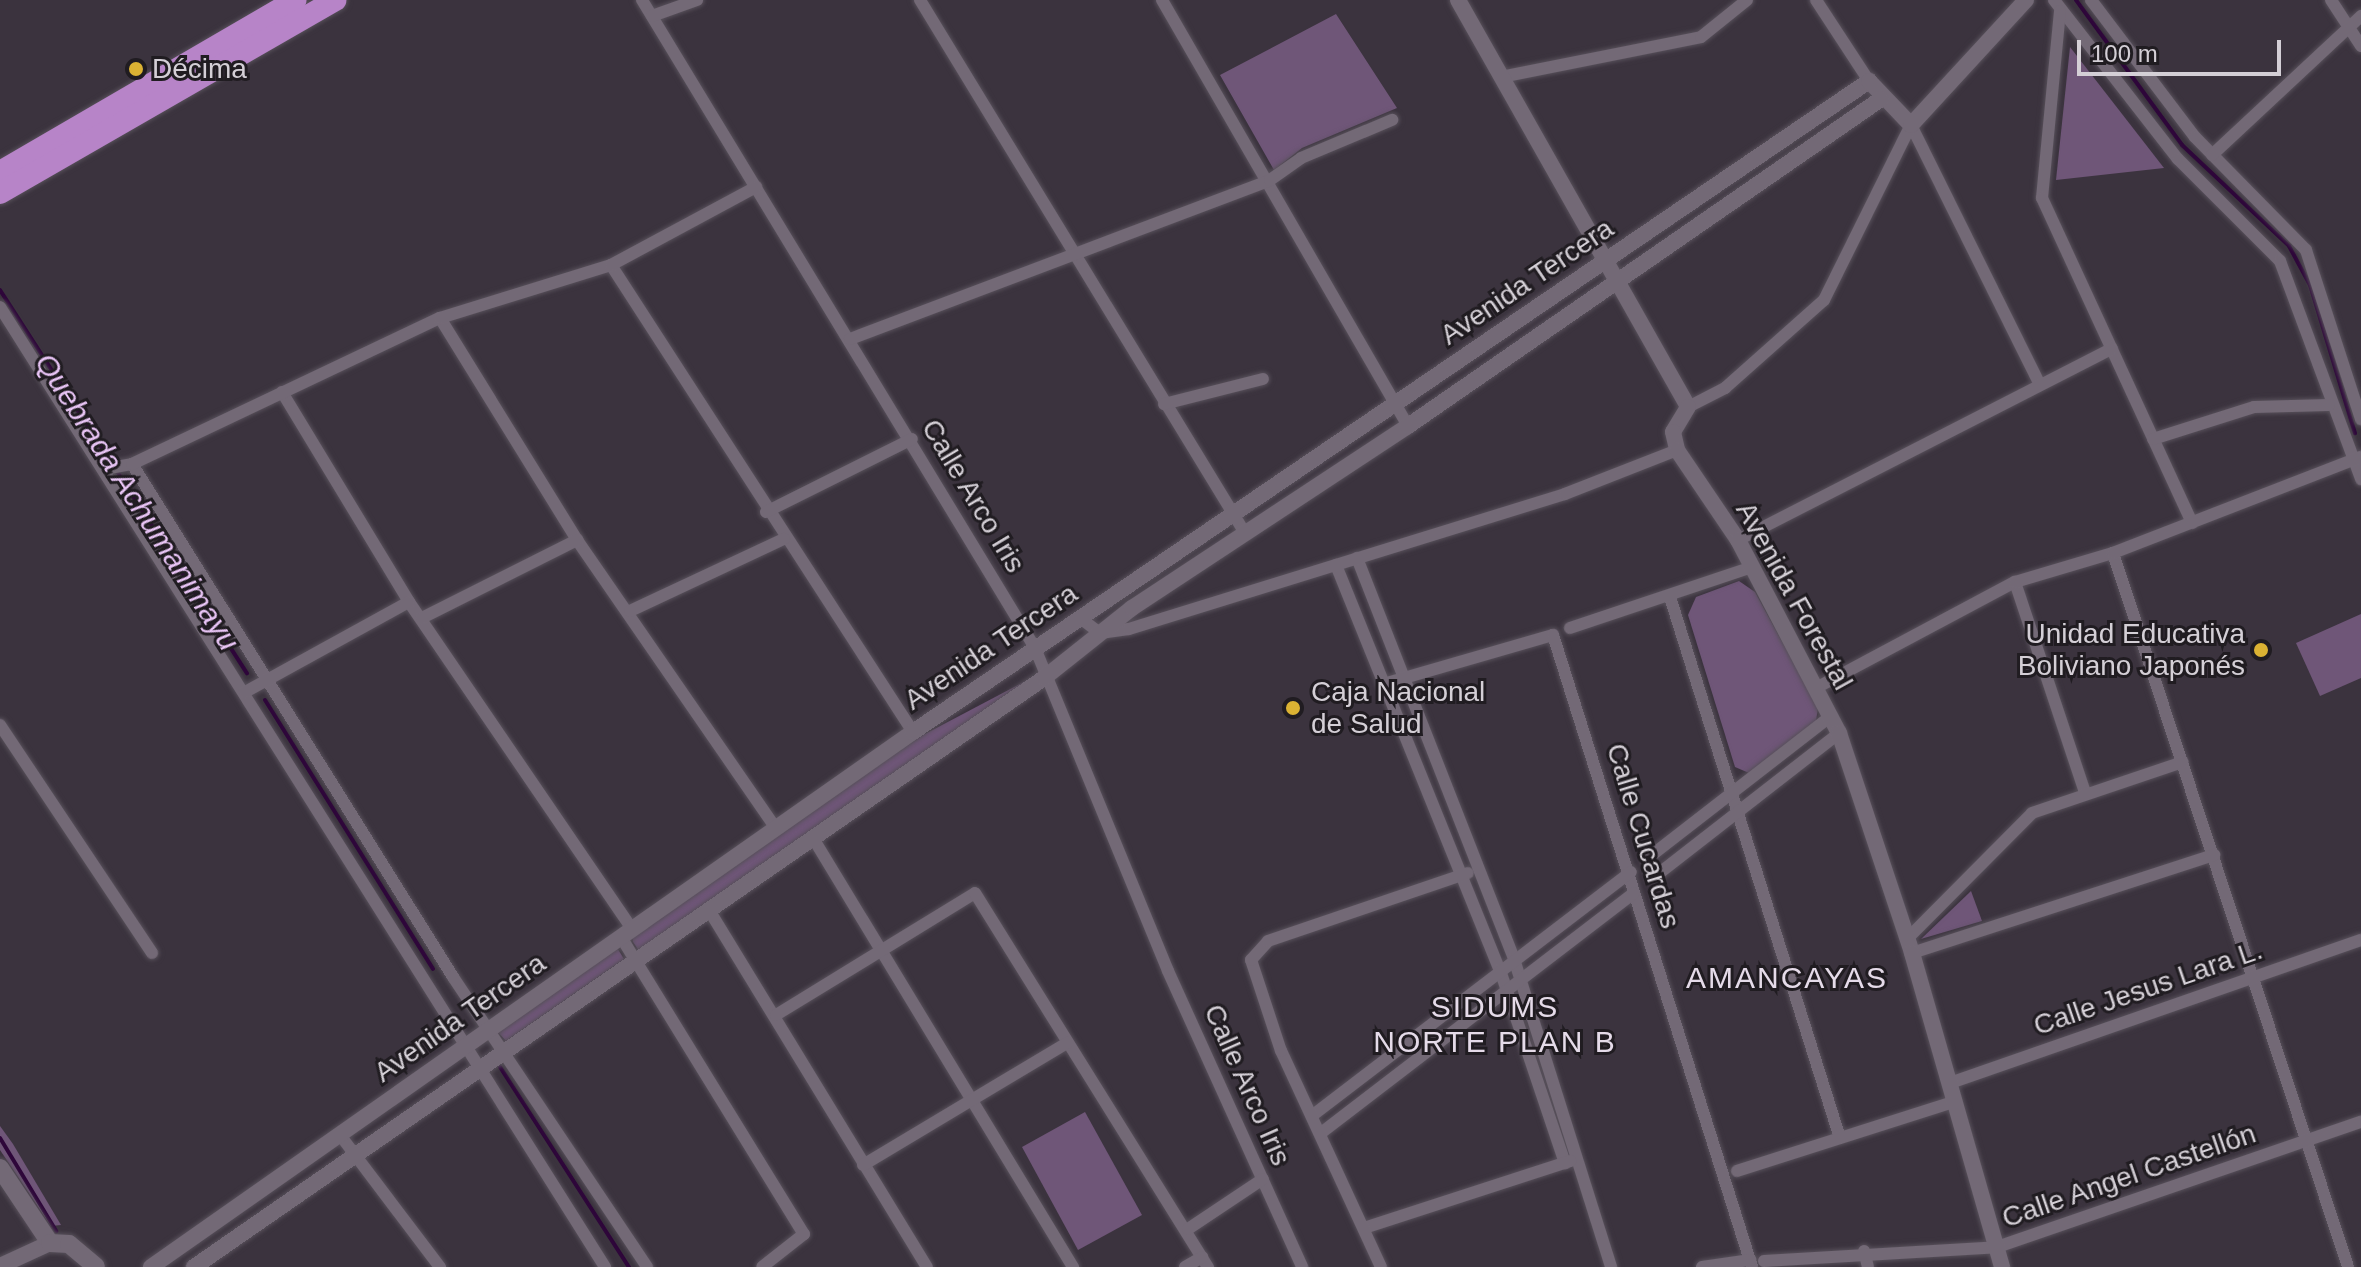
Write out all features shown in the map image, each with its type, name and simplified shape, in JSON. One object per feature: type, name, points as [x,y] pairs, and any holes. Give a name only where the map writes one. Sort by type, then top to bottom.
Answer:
[{"type":"highway","points":[[0,172],[296,0]]},
{"type":"highway","points":[[0,193],[335,0]]},
{"type":"main road","points":[[0,1168],[50,1243],[69,1244],[96,1267]]},
{"type":"street","name":"Calle Arco Iris","points":[[642,0],[912,439],[1035,648],[1044,678],[1168,971],[1302,1267]]},
{"type":"street","points":[[652,16],[697,0]]},
{"type":"street","points":[[920,0],[1072,255],[1245,533]]},
{"type":"street","points":[[1162,0],[1270,180],[1408,426]]},
{"type":"street","points":[[1458,0],[1688,407]]},
{"type":"street","points":[[1501,77],[1701,37],[1747,0]]},
{"type":"street","points":[[1816,0],[1881,99],[1911,125],[2040,385]]},
{"type":"street","points":[[1080,618],[1100,633],[1129,629],[1565,494],[1677,450],[1673,432],[1688,407],[1725,388],[1824,300],[1911,125],[2026,0]]},
{"type":"street","points":[[2091,0],[2212,155],[2306,250],[2361,419]]},
{"type":"street","points":[[2331,0],[2361,46]]},
{"type":"street","points":[[2057,6],[2042,198],[2192,523]]},
{"type":"street","points":[[2057,6],[2178,159],[2280,261],[2329,405],[2357,460],[2361,479]]},
{"type":"street","points":[[2212,155],[2348,24],[2361,16]]},
{"type":"street","name":"Avenida Tercera","points":[[151,1267],[913,732],[1869,81]]},
{"type":"street","name":"Avenida Tercera","points":[[194,1267],[1044,678],[1100,633],[1408,426],[1615,278],[1881,99]]},
{"type":"street","points":[[850,339],[1270,180],[1301,158],[1392,120]]},
{"type":"street","points":[[116,467],[440,318],[611,265],[756,187]]},
{"type":"street","points":[[611,265],[766,512],[913,732]]},
{"type":"street","points":[[0,307],[265,680],[488,1031],[647,1267]]},
{"type":"street","points":[[440,318],[577,540],[630,611],[776,828]]},
{"type":"street","points":[[1738,540],[2112,349]]},
{"type":"street","points":[[1164,404],[1263,379]]},
{"type":"street","points":[[282,392],[409,602],[626,933],[635,961],[804,1234],[770,1265]]},
{"type":"street","points":[[2153,439],[2254,407],[2329,405]]},
{"type":"street","points":[[766,512],[912,439]]},
{"type":"street","name":"Avenida Forestal","points":[[1677,450],[1738,540],[1818,687],[1839,733],[1910,946],[2002,1267]]},
{"type":"street","points":[[1818,687],[2015,582],[2113,553],[2357,460]]},
{"type":"street","points":[[116,467],[245,692],[483,1066],[605,1267]]},
{"type":"street","points":[[630,611],[784,539]]},
{"type":"street","points":[[422,618],[577,540]]},
{"type":"street","points":[[2113,553],[2214,855],[2249,978],[2307,1139],[2348,1267]]},
{"type":"street","points":[[1357,558],[1514,959],[1572,1161]]},
{"type":"street","points":[[1336,565],[1500,970],[1611,1267]]},
{"type":"street","points":[[1570,628],[1752,567]]},
{"type":"street","points":[[2015,582],[2085,793]]},
{"type":"street","points":[[1670,597],[1734,791],[1840,1138]]},
{"type":"street","points":[[245,692],[409,602]]},
{"type":"street","name":"Calle Cucardas","points":[[1383,684],[1553,635],[1755,1263]]},
{"type":"street","points":[[1831,716],[1648,858],[1653,878],[1839,733]]},
{"type":"street","points":[[0,725],[152,953]]},
{"type":"street","points":[[1910,946],[2032,813],[2183,762]]},
{"type":"street","points":[[813,838],[974,1099],[1073,1267]]},
{"type":"street","points":[[1910,946],[2214,855]]},
{"type":"street","points":[[1381,1267],[1281,1051],[1252,970],[1255,950],[1268,941],[1479,869]]},
{"type":"street","points":[[1313,1115],[1631,872]]},
{"type":"street","points":[[776,1015],[975,893],[1157,1188],[1188,1229],[1205,1262],[1185,1267]]},
{"type":"street","points":[[1321,1133],[1634,893]]},
{"type":"street","points":[[709,910],[776,1015],[863,1165],[927,1267]]},
{"type":"street","name":"Calle Jesus Lara L.","points":[[1950,1083],[2361,940]]},
{"type":"street","points":[[863,1165],[1067,1043]]},
{"type":"street","points":[[1737,1171],[1956,1101]]},
{"type":"street","name":"Calle Angel Castellón","points":[[1702,1267],[1864,1251],[1997,1247],[2361,1122]]},
{"type":"street","points":[[340,1135],[434,1265]]},
{"type":"street","points":[[1364,1228],[1572,1161]]},
{"type":"street","points":[[1188,1229],[1263,1179]]},
{"type":"street","points":[[0,1266],[50,1243]]},
{"type":"street","points":[[1864,1251],[1868,1267]]},
{"type":"shaded area","points":[[1336,14],[1397,108],[1302,148],[1274,170],[1220,75]]},
{"type":"shaded area","points":[[2070,47],[2164,168],[2056,180]]},
{"type":"shaded area","points":[[1739,581],[1755,592],[1818,708],[1816,721],[1749,773],[1735,767],[1688,615],[1696,597]]},
{"type":"shaded area","points":[[2361,614],[2361,678],[2320,696],[2296,643]]},
{"type":"shaded area","points":[[1035,676],[639,951],[632,935],[923,735]]},
{"type":"shaded area","points":[[1971,891],[1982,921],[1921,939]]},
{"type":"shaded area","points":[[616,946],[624,959],[506,1041],[495,1029]]},
{"type":"shaded area","points":[[1085,1112],[1142,1215],[1078,1250],[1022,1147]]},
{"type":"shaded area","points":[[0,1126],[61,1225],[51,1226],[0,1150]]},
{"type":"waterway","points":[[2076,0],[2182,145],[2289,246],[2310,285],[2355,433]]},
{"type":"waterway","name":"Quebrada Achumanimayu","points":[[0,290],[247,673]]},
{"type":"waterway","name":"Quebrada Achumanimayu","points":[[265,700],[433,969]]},
{"type":"waterway","name":"Quebrada Achumanimayu","points":[[500,1067],[629,1267]]},
{"type":"waterway","name":"Quebrada Achumanimayu","points":[[0,1138],[56,1231]]},
{"type":"place","name":"Décima","points":[[136,69]]},
{"type":"place","name":"Unidad Educativa Boliviano Japonés","points":[[2261,650]]},
{"type":"place","name":"Caja Nacional de Salud","points":[[1293,708]]},
{"type":"district","name":"AMANCAYAS","points":[[1787,978]]},
{"type":"district","name":"SIDUMS NORTE PLAN B","points":[[1495,1024]]}]
